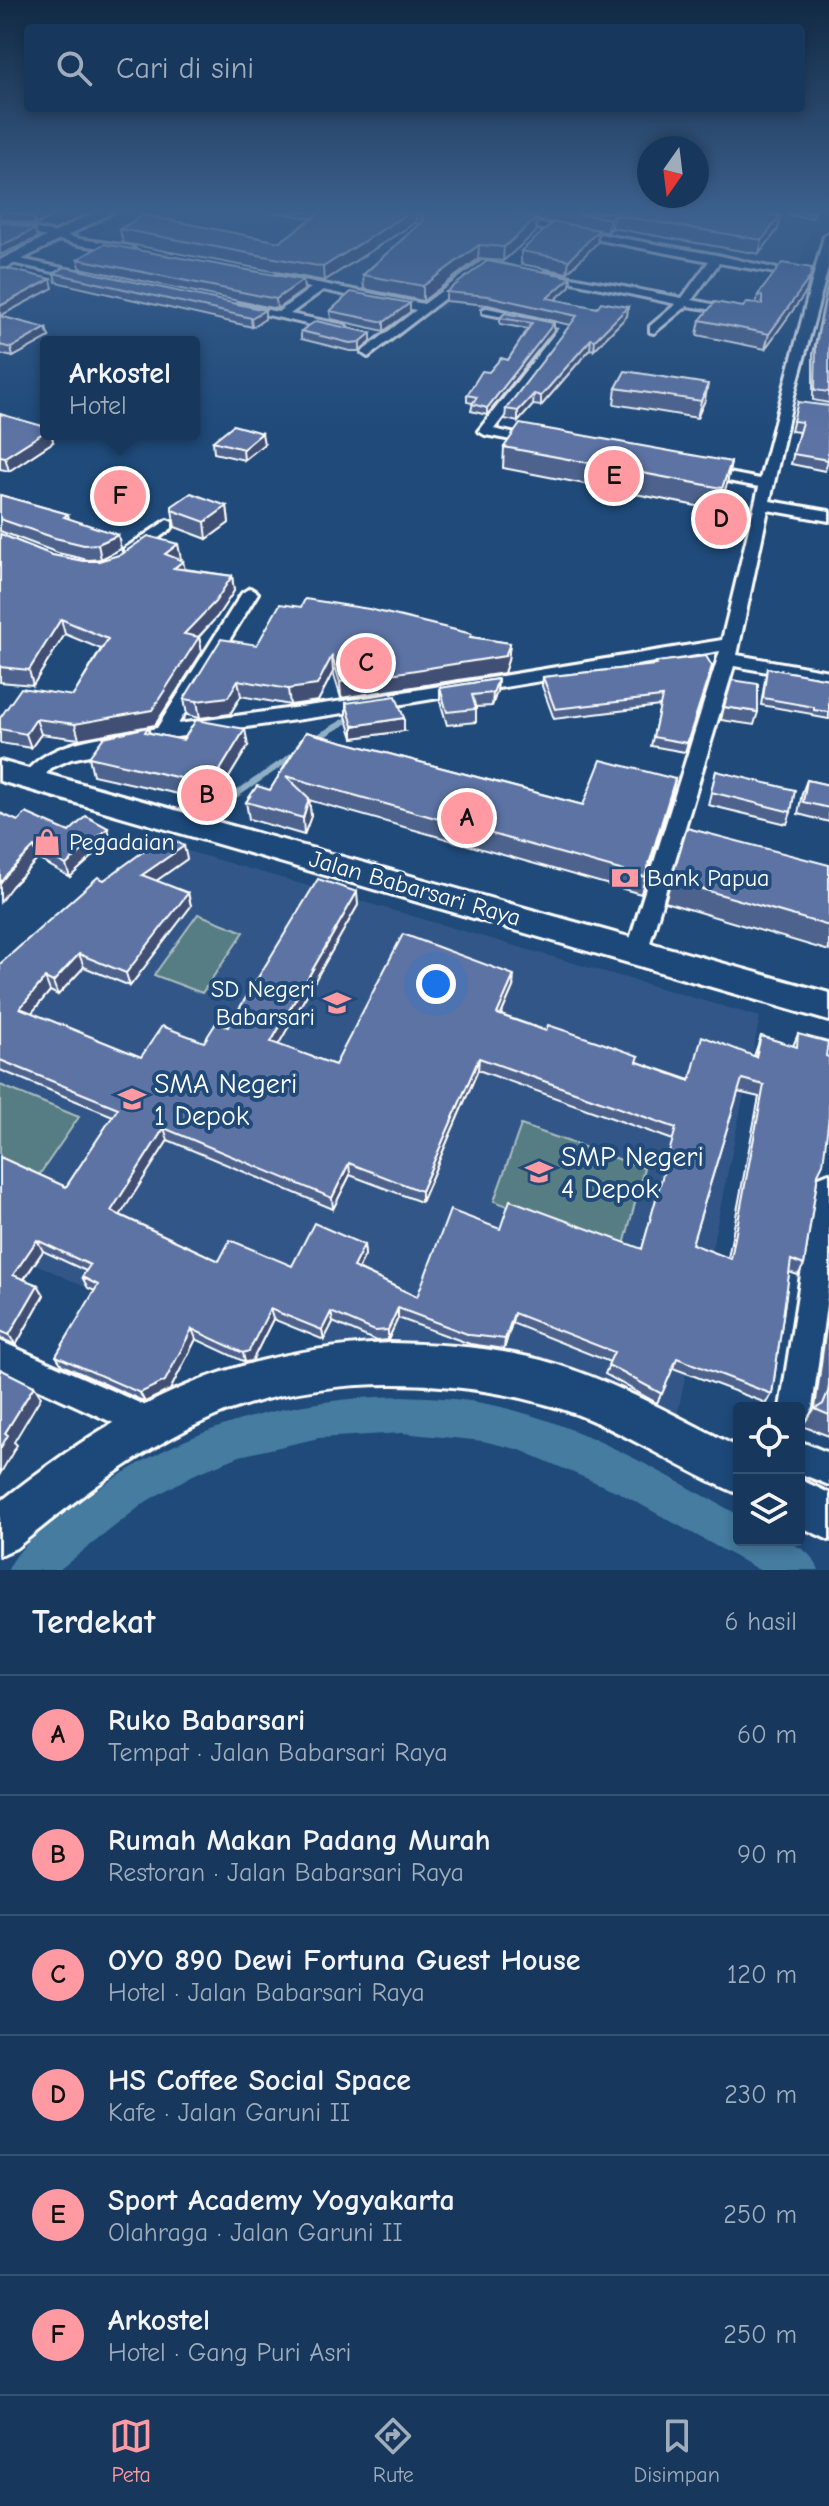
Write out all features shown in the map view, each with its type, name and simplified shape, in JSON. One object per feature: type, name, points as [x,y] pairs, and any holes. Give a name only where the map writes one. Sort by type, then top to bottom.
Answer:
[{"type":"street","points":[[312,285],[426,308]]},
{"type":"street","points":[[368,353],[455,285]]},
{"type":"street","points":[[598,285],[753,315]]},
{"type":"street","points":[[654,329],[685,302],[697,285]]},
{"type":"street","points":[[280,316],[320,287]]},
{"type":"street","points":[[637,952],[729,651],[765,484],[792,404],[823,292]]},
{"type":"street","points":[[219,303],[357,331]]},
{"type":"street","points":[[487,311],[567,326],[485,431],[554,446]]},
{"type":"street","points":[[372,335],[388,338]]},
{"type":"street","points":[[690,470],[765,484]]},
{"type":"street","points":[[762,504],[829,516]]},
{"type":"street","points":[[116,562],[167,525]]},
{"type":"street","points":[[163,733],[250,593]]},
{"type":"street","points":[[31,779],[44,763],[66,753],[163,733],[729,651],[829,677]]},
{"type":"street","name":"Jalan Babarsari Raya","points":[[0,771],[829,1007]]},
{"type":"street","points":[[797,1402],[829,1186]]},
{"type":"street","points":[[0,1356],[153,1425]]},
{"type":"street","points":[[0,1532],[73,1475],[153,1425],[230,1389],[268,1378],[384,1364],[453,1368],[550,1385],[590,1398],[733,1469]]},
{"type":"street","points":[[805,1459],[829,1469]]},
{"type":"street","points":[[805,1505],[829,1517]]},
{"type":"shaded area","points":[[327,285],[472,285],[441,310]]},
{"type":"shaded area","points":[[167,845],[760,1017],[676,1421],[321,1350],[366,1255],[316,1232],[250,1365],[0,1247],[0,983]]},
{"type":"green space","points":[[198,914],[244,932],[202,993],[154,975]]},
{"type":"green space","points":[[0,1085],[79,1117],[37,1178],[0,1162]]},
{"type":"green space","points":[[521,1125],[644,1168],[623,1249],[494,1201]]},
{"type":"building","points":[[0,285],[39,285],[0,306]]},
{"type":"building","points":[[108,285],[150,285],[265,310],[251,318]]},
{"type":"building","points":[[208,285],[296,285],[276,299]]},
{"type":"building","points":[[455,285],[562,285],[547,298],[597,308],[601,302],[628,307],[595,340],[591,339],[541,396],[534,394],[518,411],[506,409],[577,316],[488,296],[446,292]]},
{"type":"building","points":[[765,285],[804,285],[769,334],[700,320],[715,302],[743,307],[746,303],[762,304],[762,296],[758,295]]},
{"type":"building","points":[[829,285],[829,392],[815,390],[816,344]]},
{"type":"building","points":[[351,292],[410,303],[384,322],[330,311]]},
{"type":"building","points":[[505,313],[554,323],[487,408],[472,404],[477,397],[467,395],[482,371],[489,372],[501,358],[508,360],[532,323],[500,318]]},
{"type":"building","points":[[0,316],[46,328],[11,348],[0,345]]},
{"type":"building","points":[[316,321],[371,333],[360,342],[350,343],[301,331]]},
{"type":"building","points":[[625,371],[708,384],[701,401],[616,388]]},
{"type":"building","points":[[798,402],[829,406],[828,460],[793,454],[802,422],[793,421]]},
{"type":"building","points":[[0,414],[40,425],[40,435],[5,457],[0,456]]},
{"type":"building","points":[[520,424],[731,462],[722,488],[504,447]]},
{"type":"building","points":[[233,425],[262,433],[243,449],[213,441]]},
{"type":"building","points":[[191,493],[227,506],[205,522],[172,510],[172,506]]},
{"type":"building","points":[[0,495],[68,514],[64,517],[118,535],[98,544],[84,545],[55,538],[0,519]]},
{"type":"building","points":[[0,534],[52,555],[83,561],[99,561],[122,554],[148,536],[178,544],[165,554],[183,561],[174,568],[232,576],[215,602],[184,634],[199,637],[152,710],[75,724],[36,719],[26,734],[0,729],[0,718],[21,688],[73,696],[108,639],[61,619],[29,670],[0,667]]},
{"type":"building","points":[[305,599],[369,609],[472,634],[470,637],[510,643],[505,656],[340,682],[332,656],[317,685],[288,689],[238,680],[228,697],[197,701],[184,699],[221,639],[257,645],[280,604],[301,607]]},
{"type":"building","points":[[706,656],[712,666],[687,743],[653,737],[662,697],[555,709],[543,677],[657,665],[656,662]]},
{"type":"building","points":[[767,668],[829,679],[829,712],[763,698]]},
{"type":"building","points":[[498,679],[493,693],[472,695],[476,709],[447,712],[440,688]]},
{"type":"building","points":[[732,680],[758,684],[758,712],[724,707]]},
{"type":"building","points":[[396,696],[404,718],[353,726],[346,703]]},
{"type":"building","points":[[196,720],[245,729],[211,785],[89,757],[104,737],[148,727],[145,732],[183,740]]},
{"type":"building","points":[[306,732],[583,805],[601,760],[675,779],[645,877],[286,776],[309,798],[303,818],[246,802],[257,786],[270,790]]},
{"type":"building","points":[[716,771],[795,790],[791,812],[711,792]]},
{"type":"building","points":[[807,780],[829,785],[829,808],[803,802]]},
{"type":"building","points":[[0,813],[18,821],[26,813],[69,832],[86,816],[108,828],[66,865],[34,847],[0,883]]},
{"type":"building","points":[[687,828],[829,865],[829,926],[671,880]]},
{"type":"building","points":[[166,835],[184,846],[142,875],[188,893],[126,973],[79,954],[53,982],[45,978],[20,1008],[141,1057],[162,1026],[204,1042],[216,1023],[228,1027],[318,879],[357,892],[271,1042],[335,1065],[403,934],[514,975],[497,1014],[546,1031],[548,1025],[602,1043],[639,1056],[637,1062],[690,1081],[702,1036],[756,1057],[761,1036],[797,1047],[798,1034],[828,1042],[829,1116],[823,1164],[818,1174],[804,1265],[791,1260],[772,1394],[677,1358],[662,1394],[608,1365],[614,1352],[514,1313],[505,1339],[470,1335],[398,1308],[388,1330],[375,1331],[331,1312],[322,1330],[270,1309],[249,1351],[243,1353],[192,1329],[165,1381],[140,1393],[56,1356],[98,1285],[82,1277],[90,1265],[37,1240],[13,1275],[38,1285],[9,1335],[0,1331],[0,1157],[66,1187],[118,1108],[0,1060],[0,964],[98,877],[104,880]],"holes":[[[479,1058],[676,1128],[642,1249],[510,1200],[500,1229],[450,1210],[417,1297],[353,1267],[364,1245],[314,1223],[292,1266],[230,1240],[219,1261],[111,1211],[164,1128],[332,1198],[349,1163],[421,1191]],[[742,1079],[764,1085],[731,1259],[692,1244]]]},
{"type":"building","points":[[0,1369],[34,1386],[5,1433],[8,1435],[0,1449]]},
{"type":"building","points":[[829,1386],[829,1415],[815,1409],[823,1404]]},
{"type":"waterway","points":[[315,739],[356,715]]},
{"type":"waterway","points":[[218,807],[299,751]]},
{"type":"waterway","points":[[28,1570],[111,1503],[180,1461],[240,1437],[278,1427],[360,1415],[443,1416],[520,1431],[605,1465],[733,1534]]},
{"type":"waterway","points":[[756,1546],[799,1570]]},
{"type":"place","name":"Sport Academy Yogyakarta","points":[[614,476]]},
{"type":"place","name":"Arkostel","points":[[120,496]]},
{"type":"place","name":"HS Coffee Social Space","points":[[721,519]]},
{"type":"place","name":"OYO 890 Dewi Fortuna Guest House","points":[[366,663]]},
{"type":"place","name":"Rumah Makan Padang Murah","points":[[207,795]]},
{"type":"place","name":"Ruko Babarsari","points":[[467,818]]},
{"type":"place","name":"Pegadaian","points":[[47,842]]},
{"type":"place","name":"Bank Papua","points":[[625,878]]},
{"type":"place","name":"SD Negeri Babarsari","points":[[337,1003]]},
{"type":"place","name":"SMA Negeri 1 Depok","points":[[132,1099]]},
{"type":"place","name":"SMP Negeri 4 Depok","points":[[539,1172]]}]
